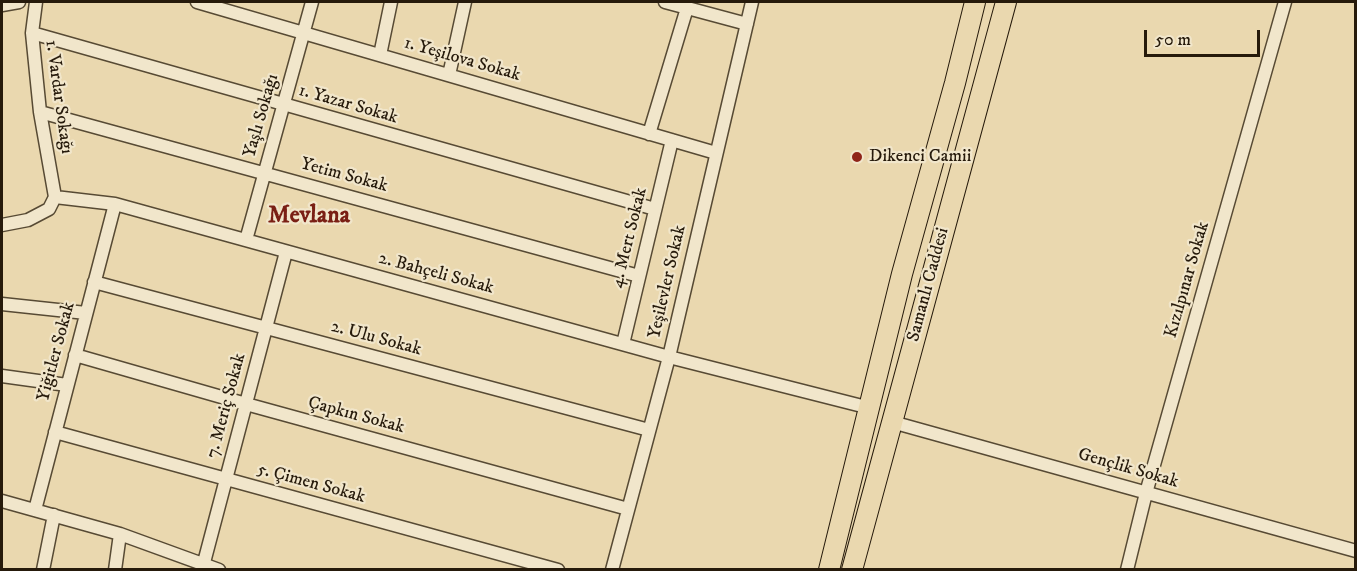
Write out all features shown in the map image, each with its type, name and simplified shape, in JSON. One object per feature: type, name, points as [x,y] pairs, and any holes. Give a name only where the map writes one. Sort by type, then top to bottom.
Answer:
[{"type":"main road","name":"Samanlı Caddesi","points":[[828,570],[897,295],[975,2]]},
{"type":"main road","name":"Samanlı Caddesi","points":[[852,570],[1006,2]]},
{"type":"street","points":[[2,5],[19,2]]},
{"type":"street","name":"1. Vardar Sokağı","points":[[36,2],[32,33],[40,112],[55,197]]},
{"type":"street","name":"1. Yeşilova Sokak","points":[[197,2],[235,7],[303,33],[716,153]]},
{"type":"street","name":"Yaşlı Sokağı","points":[[246,240],[312,2]]},
{"type":"street","points":[[380,55],[391,2]]},
{"type":"street","points":[[449,75],[465,2]]},
{"type":"street","points":[[665,2],[747,24]]},
{"type":"street","name":"Yeşilevler Sokak","points":[[612,570],[669,357],[752,2]]},
{"type":"street","name":"Kızılpınar Sokak","points":[[1127,570],[1146,493],[1285,2]]},
{"type":"street","points":[[649,134],[687,8]]},
{"type":"street","name":"1. Yazar Sokak","points":[[32,33],[655,209]]},
{"type":"street","name":"Yetim Sokak","points":[[40,112],[639,276]]},
{"type":"street","name":"4. Mert Sokak","points":[[622,344],[672,140]]},
{"type":"street","points":[[2,225],[28,220],[49,209],[55,197]]},
{"type":"street","name":"2. Bahçeli Sokak","points":[[55,197],[115,204],[669,357],[870,408]]},
{"type":"street","name":"Yiğitler Sokak","points":[[35,510],[115,204]]},
{"type":"street","name":"7. Meriç Sokak","points":[[203,567],[286,252]]},
{"type":"street","name":"2. Ulu Sokak","points":[[94,282],[649,430]]},
{"type":"street","points":[[2,304],[86,313]]},
{"type":"street","name":"Çapkın Sokak","points":[[75,356],[628,509]]},
{"type":"street","points":[[2,376],[67,385]]},
{"type":"street","name":"Gençlik Sokak","points":[[891,422],[1356,551]]},
{"type":"street","name":"5. Çimen Sokak","points":[[55,432],[558,570]]},
{"type":"street","points":[[2,501],[120,534],[203,567],[219,570]]},
{"type":"street","points":[[43,570],[54,516]]},
{"type":"street","points":[[115,570],[120,534]]},
{"type":"place","name":"Dikenci Camii","points":[[857,157]]},
{"type":"district","name":"Mevlana","points":[[309,217]]}]
